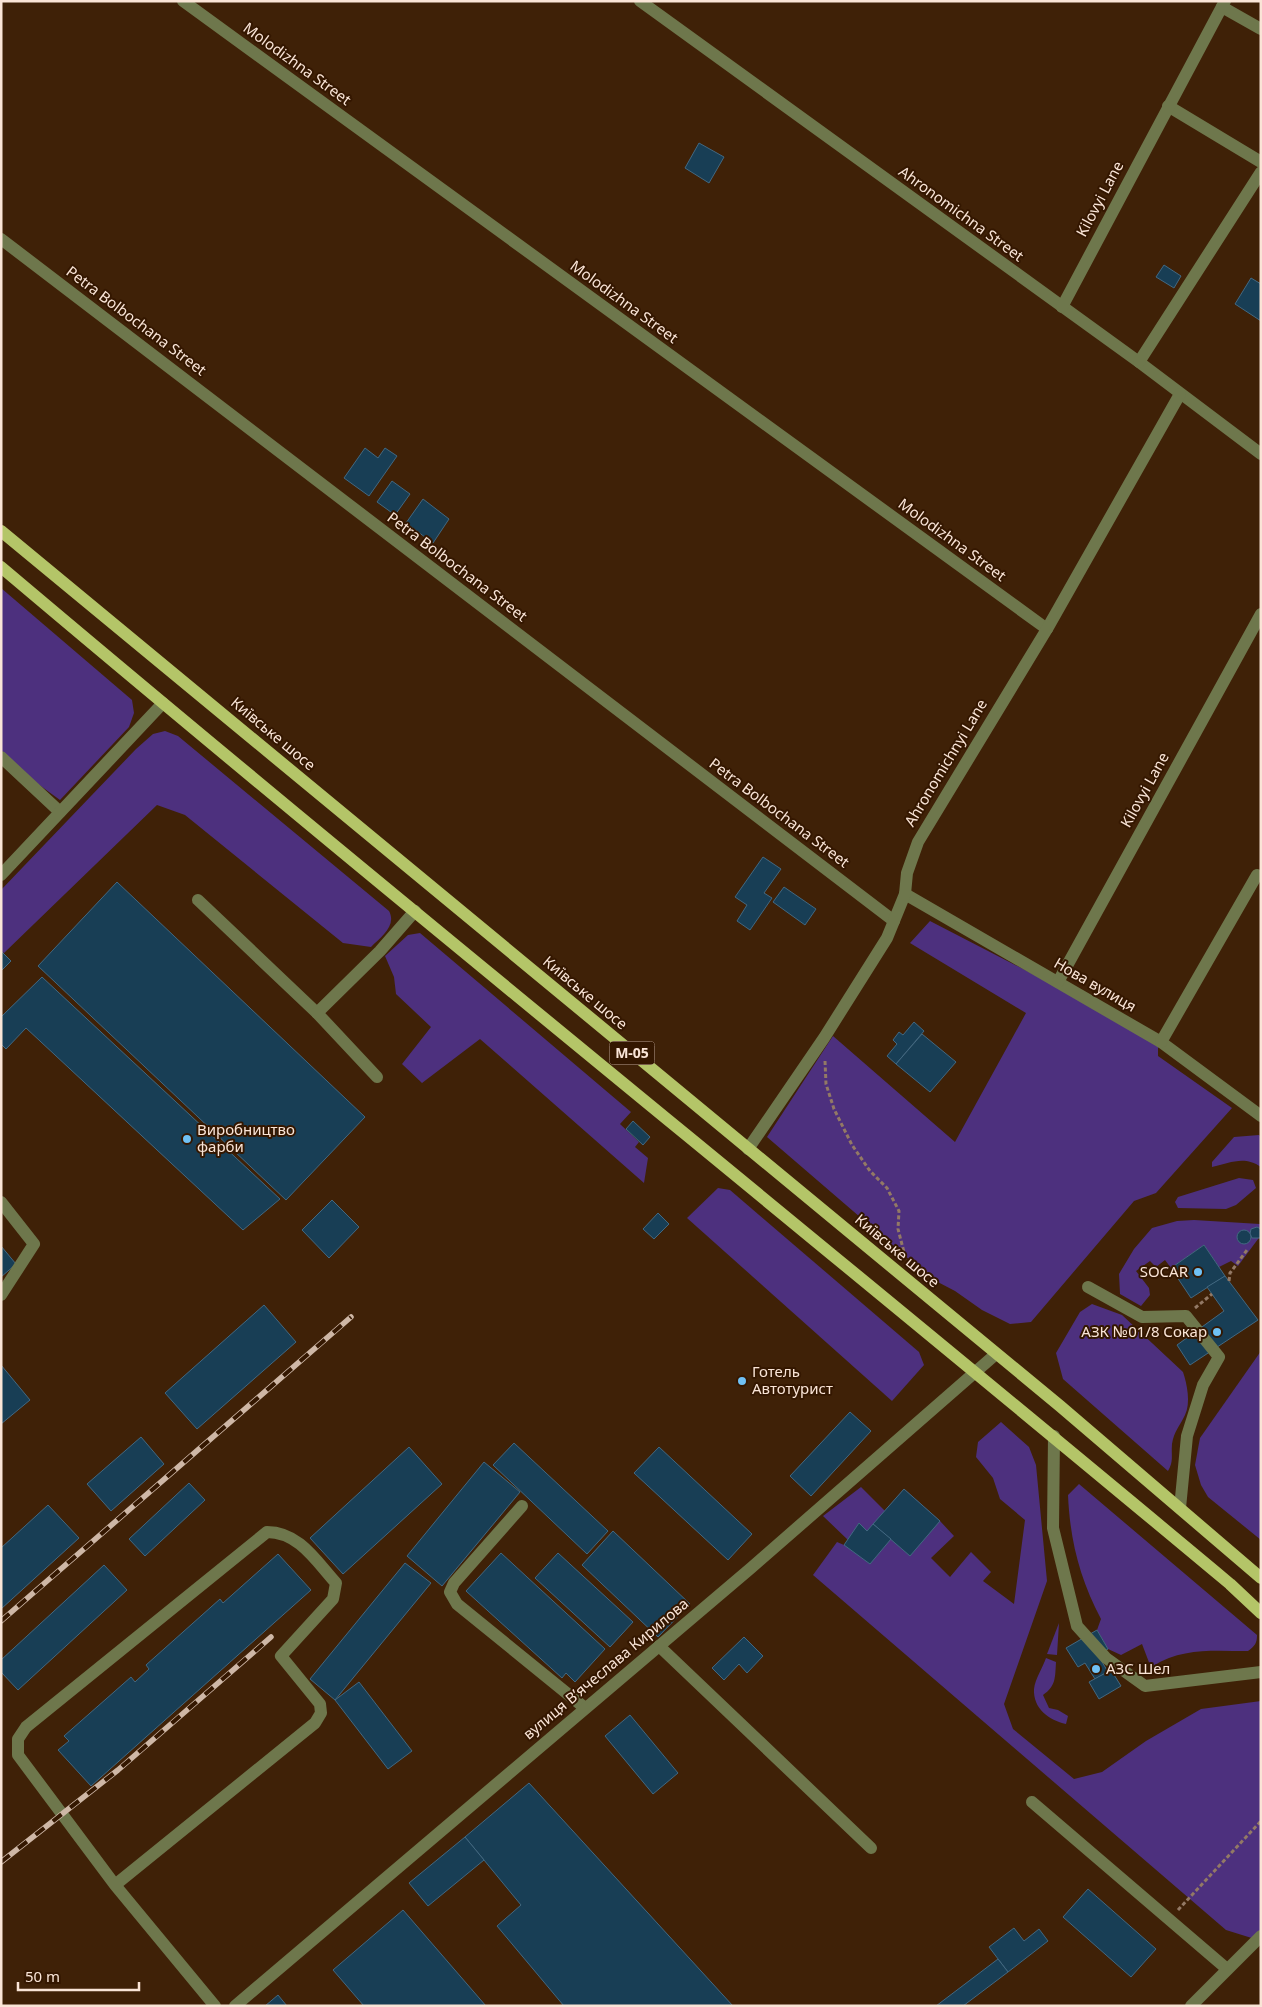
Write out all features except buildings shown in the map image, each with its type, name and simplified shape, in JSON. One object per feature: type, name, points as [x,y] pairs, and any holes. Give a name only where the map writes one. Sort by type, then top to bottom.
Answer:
[{"type":"main road","name":"Київське шосе","points":[[1,531],[996,1354],[1261,1578]]},
{"type":"main road","name":"М-05","points":[[1,567],[415,911],[1054,1436],[1230,1584],[1261,1613]]},
{"type":"street","name":"Molodizhna Street","points":[[183,1],[1047,629]]},
{"type":"street","name":"Ahronomichna Street","points":[[640,1],[1139,362],[1261,454]]},
{"type":"street","name":"Kilovyi Lane","points":[[1062,307],[1223,4]]},
{"type":"street","points":[[1223,4],[1261,29]]},
{"type":"street","points":[[1168,106],[1261,162]]},
{"type":"street","points":[[1139,362],[1261,172]]},
{"type":"street","name":"Petra Bolbochana Street","points":[[1,239],[894,921]]},
{"type":"street","name":"Ahronomichnyi Lane","points":[[748,1149],[824,1038],[887,938],[905,894],[907,873],[918,842],[1047,629],[1180,394]]},
{"type":"street","name":"Kilovyi Lane","points":[[1058,982],[1261,614]]},
{"type":"street","points":[[1,875],[163,703]]},
{"type":"street","points":[[1,757],[60,812]]},
{"type":"street","points":[[1161,1042],[1258,875]]},
{"type":"street","name":"Нова вулиця","points":[[905,894],[1161,1042],[1259,1110]]},
{"type":"street","points":[[198,900],[317,1013],[377,1077]]},
{"type":"street","points":[[317,1013],[380,951],[415,911]]},
{"type":"street","points":[[1,1202],[34,1244],[1,1295]]},
{"type":"street","points":[[1088,1287],[1142,1316],[1186,1316],[1219,1357],[1203,1385],[1187,1436],[1180,1508]]},
{"type":"street","name":"вулиця Вʼячеслава Кирилова","points":[[234,2006],[659,1646],[996,1354]]},
{"type":"street","points":[[1054,1436],[1054,1528],[1077,1626],[1106,1658],[1145,1686],[1261,1672]]},
{"type":"street","points":[[522,1506],[454,1583],[450,1592],[457,1604],[585,1708]]},
{"type":"street","points":[[115,1885],[315,1723],[321,1714],[320,1704],[281,1656],[333,1599],[336,1583],[298,1541],[281,1532],[267,1532],[26,1727],[18,1739],[18,1755],[115,1885],[215,2006]]},
{"type":"street","points":[[659,1646],[871,1848]]},
{"type":"street","points":[[1032,1802],[1227,1969]]},
{"type":"street","points":[[1191,2006],[1261,1936]]},
{"type":"path","points":[[824,1038],[826,1084],[831,1100],[852,1146],[870,1171],[887,1188],[899,1212],[898,1229],[904,1248],[910,1283]]},
{"type":"path","points":[[1229,1281],[1230,1273],[1247,1250]]},
{"type":"path","points":[[1186,1316],[1212,1294]]},
{"type":"path","points":[[1169,1920],[1261,1821]]},
{"type":"shaded area","points":[[1,588],[132,700],[134,713],[129,727],[60,800],[38,784],[1,750]]},
{"type":"shaded area","points":[[165,731],[178,736],[389,911],[391,922],[387,931],[371,947],[343,943],[185,815],[157,805],[4,953],[1,951],[1,890],[136,749],[153,734]]},
{"type":"shaded area","points":[[930,921],[1058,987],[1158,1046],[1158,1056],[1232,1108],[1156,1193],[1134,1201],[1031,1322],[1010,1324],[982,1310],[955,1291],[932,1279],[767,1137],[833,1036],[955,1142],[1026,1013],[910,943]]},
{"type":"shaded area","points":[[420,933],[631,1112],[620,1124],[639,1142],[635,1147],[648,1158],[644,1183],[480,1039],[422,1083],[402,1064],[431,1027],[396,994],[394,977],[385,956],[408,935]]},
{"type":"shaded area","points":[[1259,1135],[1261,1137],[1261,1167],[1249,1161],[1243,1161],[1212,1167],[1212,1162],[1234,1137]]},
{"type":"shaded area","points":[[1239,1178],[1253,1180],[1256,1188],[1236,1205],[1226,1209],[1178,1208],[1175,1202],[1178,1197]]},
{"type":"shaded area","points":[[718,1188],[730,1190],[919,1352],[924,1365],[892,1401],[687,1218]]},
{"type":"shaded area","points":[[1194,1220],[1260,1224],[1261,1235],[1238,1266],[1231,1261],[1219,1267],[1204,1245],[1171,1268],[1165,1260],[1156,1267],[1150,1261],[1136,1271],[1149,1288],[1150,1295],[1141,1306],[1120,1294],[1119,1274],[1134,1249],[1152,1228],[1177,1221]]},
{"type":"shaded area","points":[[1092,1304],[1122,1315],[1183,1372],[1187,1388],[1188,1405],[1173,1439],[1172,1461],[1168,1471],[1063,1379],[1056,1353],[1080,1312]]},
{"type":"shaded area","points":[[1261,1351],[1261,1540],[1208,1497],[1201,1485],[1195,1465],[1200,1438]]},
{"type":"shaded area","points":[[1001,1422],[1029,1447],[1036,1465],[1047,1581],[1004,1704],[1013,1729],[1074,1779],[1102,1772],[1146,1741],[1201,1709],[1261,1701],[1261,1938],[1258,1940],[1226,1930],[813,1575],[837,1542],[844,1545],[848,1540],[823,1516],[861,1487],[885,1511],[904,1489],[954,1536],[931,1558],[950,1577],[971,1552],[991,1572],[983,1581],[1014,1604],[1025,1520],[1000,1499],[993,1478],[976,1457],[978,1442]]},
{"type":"shaded area","points":[[1079,1484],[1257,1635],[1254,1646],[1248,1651],[1199,1651],[1188,1653],[1164,1660],[1153,1666],[1150,1665],[1142,1644],[1121,1655],[1108,1649],[1097,1630],[1101,1619],[1087,1589],[1077,1559],[1071,1528],[1068,1495]]},
{"type":"shaded area","points":[[1059,1623],[1057,1655],[1047,1654]]},
{"type":"shaded area","points":[[1046,1658],[1056,1662],[1053,1685],[1043,1695],[1049,1708],[1058,1710],[1068,1716],[1066,1724],[1054,1720],[1043,1712],[1039,1708],[1034,1696],[1037,1677]]},
{"type":"railway","points":[[1,1621],[351,1317]]},
{"type":"railway","points":[[1,1862],[118,1770],[271,1637]]},
{"type":"place","name":"Виробництво фарби","points":[[187,1139]]},
{"type":"place","name":"SOCAR","points":[[1198,1272]]},
{"type":"place","name":"АЗК №01/8 Сокар","points":[[1217,1332]]},
{"type":"place","name":"Готель Автотурист","points":[[742,1381]]},
{"type":"place","name":"АЗС Шел","points":[[1096,1669]]}]
